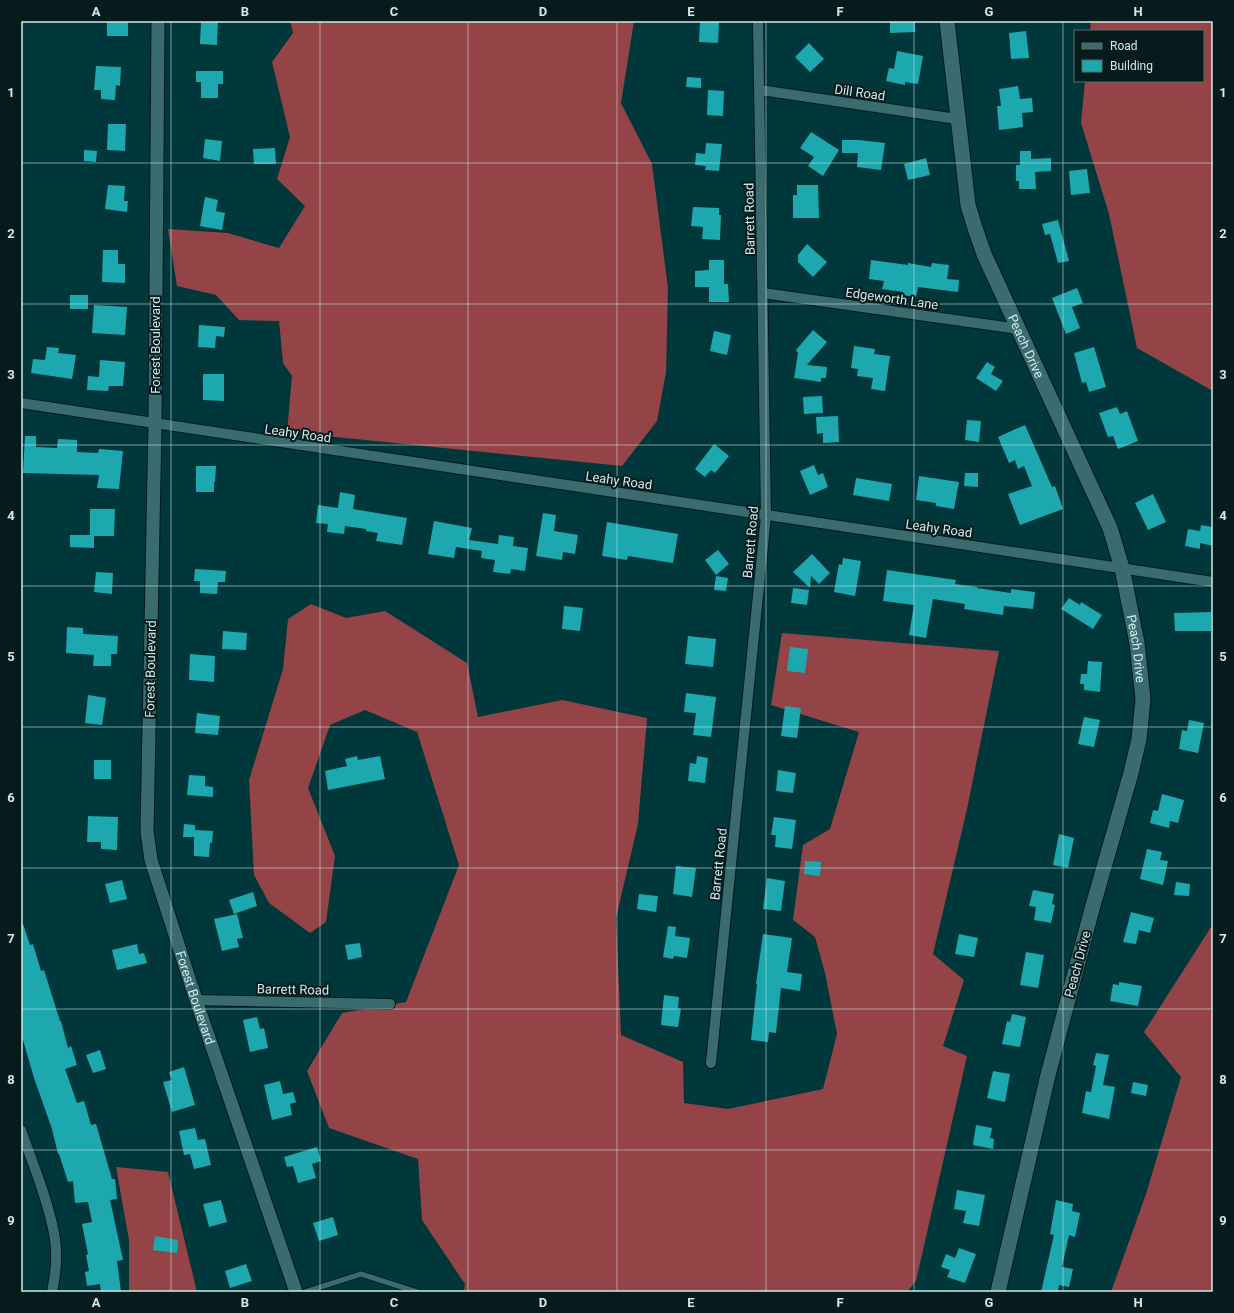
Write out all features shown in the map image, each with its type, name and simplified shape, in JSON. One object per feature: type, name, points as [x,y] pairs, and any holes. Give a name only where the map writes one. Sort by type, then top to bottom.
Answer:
[{"type":"main road","name":"Peach Drive","points":[[947,21],[968,205],[984,254],[1110,528],[1122,568],[1137,643],[1142,699],[1139,739],[1131,773],[1092,909],[1048,1075],[998,1292]]},
{"type":"street","name":"Forest Boulevard","points":[[158,21],[155,424],[146,831],[151,860],[196,1000],[296,1292]]},
{"type":"street","name":"Barrett Road","points":[[712,1063],[766,516],[758,21]]},
{"type":"street","name":"Dill Road","points":[[760,90],[957,119]]},
{"type":"street","name":"Edgeworth Lane","points":[[763,293],[1019,329]]},
{"type":"street","name":"Leahy Road","points":[[21,403],[1213,582]]},
{"type":"street","name":"Barrett Road","points":[[196,1000],[390,1004]]},
{"type":"street","points":[[21,1130],[55,1234],[56,1260],[52,1292]]},
{"type":"lane","points":[[305,1292],[361,1274],[417,1292]]},
{"type":"shaded area","points":[[290,21],[634,21],[621,103],[652,164],[668,288],[666,372],[657,421],[622,466],[287,432],[292,376],[283,363],[279,321],[239,320],[216,295],[177,286],[168,229],[228,233],[279,248],[305,206],[277,179],[290,137],[272,62],[293,33]]},
{"type":"shaded area","points":[[1091,21],[1213,21],[1213,391],[1137,348],[1109,214],[1081,123],[1085,82],[1204,82],[1204,30],[1090,30]]},
{"type":"shaded area","points":[[311,604],[346,618],[385,611],[467,663],[478,717],[562,700],[647,718],[638,824],[616,918],[621,1035],[683,1062],[684,1103],[728,1109],[823,1089],[837,1034],[825,973],[815,937],[793,920],[803,845],[830,829],[859,732],[771,705],[782,633],[999,651],[967,809],[933,954],[964,980],[943,1046],[967,1056],[916,1281],[907,1292],[464,1292],[465,1284],[422,1220],[418,1159],[329,1128],[307,1071],[342,1013],[406,1002],[459,865],[417,732],[365,710],[330,725],[308,788],[335,856],[326,922],[310,933],[269,903],[254,875],[249,780],[283,669],[288,619]]},
{"type":"shaded area","points":[[1213,924],[1213,1292],[1111,1292],[1146,1194],[1181,1077],[1144,1032]]},
{"type":"shaded area","points":[[116,1167],[168,1172],[197,1292],[129,1292],[129,1240]]},
{"type":"building","points":[[107,21],[128,21],[128,36],[107,36]]},
{"type":"building","points":[[201,21],[218,21],[217,45],[200,44]]},
{"type":"building","points":[[700,21],[719,22],[718,43],[699,42]]},
{"type":"building","points":[[890,21],[915,21],[915,32],[890,33]]},
{"type":"building","points":[[1026,31],[1029,58],[1011,59],[1009,33]]},
{"type":"building","points":[[809,43],[824,59],[810,72],[795,57]]},
{"type":"building","points":[[897,51],[923,56],[918,84],[905,82],[905,85],[886,81],[889,68],[894,69]]},
{"type":"building","points":[[96,66],[121,67],[120,86],[116,85],[115,100],[101,99],[101,90],[94,90]]},
{"type":"building","points":[[196,71],[223,71],[223,84],[218,84],[218,98],[201,98],[201,82],[196,82]]},
{"type":"building","points":[[687,77],[701,78],[701,88],[686,87]]},
{"type":"building","points":[[1018,86],[1020,99],[1032,98],[1033,112],[1022,113],[1023,127],[999,130],[997,106],[1001,106],[999,89]]},
{"type":"building","points":[[708,90],[724,91],[723,116],[707,115]]},
{"type":"building","points":[[108,124],[126,124],[125,151],[107,150]]},
{"type":"building","points":[[811,132],[839,150],[823,176],[808,166],[814,157],[800,148]]},
{"type":"building","points":[[205,139],[222,141],[220,161],[203,158]]},
{"type":"building","points":[[842,140],[885,143],[881,170],[857,167],[858,153],[842,153]]},
{"type":"building","points":[[706,143],[722,144],[719,171],[705,170],[706,166],[695,165],[696,153],[705,154]]},
{"type":"building","points":[[275,148],[276,164],[254,164],[253,149]]},
{"type":"building","points":[[84,150],[97,151],[96,162],[84,161]]},
{"type":"building","points":[[1020,151],[1031,151],[1031,159],[1051,158],[1051,171],[1035,172],[1036,189],[1019,189],[1019,181],[1016,181],[1016,165],[1020,165]]},
{"type":"building","points":[[926,158],[930,175],[908,180],[904,164]]},
{"type":"building","points":[[1087,169],[1090,193],[1071,195],[1069,171]]},
{"type":"building","points":[[108,185],[125,186],[124,201],[128,201],[127,212],[105,209]]},
{"type":"building","points":[[797,185],[818,185],[819,218],[793,218],[793,195],[797,195]]},
{"type":"building","points":[[205,197],[218,200],[216,211],[225,213],[222,230],[200,226]]},
{"type":"building","points":[[693,207],[719,208],[719,215],[721,215],[720,240],[702,239],[703,227],[691,226]]},
{"type":"building","points":[[1058,220],[1069,261],[1058,263],[1050,234],[1045,235],[1042,224]]},
{"type":"building","points":[[807,244],[827,262],[813,277],[798,262],[798,255]]},
{"type":"building","points":[[103,250],[118,250],[118,264],[125,264],[125,283],[102,282]]},
{"type":"building","points":[[709,260],[724,260],[724,284],[728,284],[729,302],[709,302],[709,287],[695,287],[695,271],[709,270]]},
{"type":"building","points":[[871,260],[908,265],[908,263],[931,267],[932,263],[949,265],[947,279],[959,280],[958,292],[918,287],[916,297],[903,295],[903,292],[882,289],[884,281],[869,279]]},
{"type":"building","points":[[1077,288],[1083,303],[1072,307],[1080,328],[1066,334],[1052,298]]},
{"type":"building","points":[[70,295],[88,295],[88,309],[70,309]]},
{"type":"building","points":[[94,305],[127,307],[125,335],[92,333]]},
{"type":"building","points":[[199,325],[225,327],[224,337],[216,336],[215,348],[198,347]]},
{"type":"building","points":[[813,330],[827,342],[807,365],[827,367],[826,378],[821,378],[821,382],[794,379],[798,353],[796,350]]},
{"type":"building","points":[[714,331],[731,335],[727,355],[710,351]]},
{"type":"building","points":[[854,346],[875,349],[874,354],[890,356],[885,391],[871,389],[873,378],[857,376],[858,369],[851,368]]},
{"type":"building","points":[[47,347],[59,348],[58,353],[76,355],[72,379],[31,373],[33,359],[45,360]]},
{"type":"building","points":[[1094,347],[1106,387],[1089,392],[1086,382],[1082,383],[1074,353]]},
{"type":"building","points":[[100,360],[125,362],[123,386],[109,386],[108,391],[87,390],[88,376],[99,377]]},
{"type":"building","points":[[987,362],[995,367],[991,374],[1003,381],[996,391],[976,378]]},
{"type":"building","points":[[203,374],[224,374],[224,401],[203,400]]},
{"type":"building","points":[[822,396],[823,413],[804,414],[803,397]]},
{"type":"building","points":[[1117,407],[1120,414],[1127,411],[1138,441],[1118,449],[1113,436],[1108,437],[1099,413]]},
{"type":"building","points":[[838,416],[839,442],[823,443],[823,433],[817,434],[816,417]]},
{"type":"building","points":[[967,420],[981,421],[979,442],[965,440]]},
{"type":"building","points":[[1025,425],[1052,487],[1055,486],[1063,509],[1020,525],[1008,494],[1032,486],[1024,466],[1018,469],[1015,460],[1009,463],[998,437]]},
{"type":"building","points":[[25,436],[36,436],[36,447],[57,448],[58,439],[77,440],[77,452],[98,453],[99,449],[123,451],[119,489],[97,488],[99,475],[23,473]]},
{"type":"building","points":[[714,444],[729,456],[715,473],[711,470],[705,477],[695,469]]},
{"type":"building","points":[[814,465],[818,475],[823,473],[828,487],[810,495],[800,471]]},
{"type":"building","points":[[196,466],[216,466],[214,492],[196,492]]},
{"type":"building","points":[[965,473],[978,473],[978,487],[964,486]]},
{"type":"building","points":[[919,476],[959,482],[954,509],[936,506],[936,503],[916,500]]},
{"type":"building","points":[[856,478],[892,484],[889,501],[853,495]]},
{"type":"building","points":[[340,492],[355,495],[353,509],[407,518],[402,545],[376,541],[378,533],[366,531],[366,529],[345,526],[344,534],[327,532],[328,524],[316,523],[318,505],[338,508]]},
{"type":"building","points":[[1153,494],[1166,522],[1148,530],[1135,503]]},
{"type":"building","points":[[90,509],[115,509],[114,536],[94,536],[94,548],[70,547],[70,535],[90,535]]},
{"type":"building","points":[[543,513],[556,515],[554,531],[578,535],[575,554],[563,552],[562,560],[536,556]]},
{"type":"building","points":[[434,521],[472,528],[469,540],[498,544],[499,535],[514,537],[513,546],[528,548],[525,571],[511,569],[510,574],[493,572],[495,560],[481,558],[482,551],[456,547],[454,558],[428,554]]},
{"type":"building","points":[[607,522],[678,534],[673,563],[628,556],[627,560],[602,556]]},
{"type":"building","points":[[1201,525],[1213,527],[1213,546],[1200,543],[1200,549],[1185,546],[1188,529],[1200,531]]},
{"type":"building","points":[[718,550],[729,564],[716,575],[705,560]]},
{"type":"building","points":[[812,554],[830,573],[819,584],[811,576],[810,588],[793,572]]},
{"type":"building","points":[[843,558],[861,561],[855,596],[834,592],[839,564],[842,565]]},
{"type":"building","points":[[195,569],[226,571],[225,582],[218,582],[217,594],[200,593],[200,581],[194,581]]},
{"type":"building","points":[[887,570],[956,580],[955,584],[977,588],[1011,593],[1011,589],[1035,592],[1033,609],[1004,606],[1003,615],[964,609],[965,604],[933,599],[926,638],[909,635],[914,605],[883,601]]},
{"type":"building","points":[[96,572],[113,573],[112,594],[94,592]]},
{"type":"building","points":[[716,576],[728,578],[726,591],[714,590]]},
{"type":"building","points":[[793,588],[809,590],[807,605],[791,603]]},
{"type":"building","points":[[1069,598],[1080,605],[1081,602],[1102,615],[1093,629],[1061,609]]},
{"type":"building","points":[[564,606],[583,608],[580,631],[562,629]]},
{"type":"building","points":[[1211,612],[1211,631],[1175,631],[1174,613]]},
{"type":"building","points":[[67,627],[83,628],[83,634],[118,636],[117,654],[111,654],[111,666],[93,666],[94,655],[66,653]]},
{"type":"building","points":[[223,631],[247,633],[246,650],[222,649]]},
{"type":"building","points":[[688,636],[716,639],[713,667],[685,664]]},
{"type":"building","points":[[790,647],[808,649],[805,673],[787,671]]},
{"type":"building","points":[[190,654],[215,656],[214,682],[189,680]]},
{"type":"building","points":[[1088,661],[1102,662],[1100,692],[1084,690],[1084,684],[1080,684],[1081,674],[1087,674]]},
{"type":"building","points":[[686,693],[716,697],[711,737],[693,735],[696,713],[684,712]]},
{"type":"building","points":[[88,695],[106,698],[102,725],[85,723]]},
{"type":"building","points":[[785,706],[801,708],[797,738],[781,736]]},
{"type":"building","points":[[197,713],[220,716],[218,735],[195,733]]},
{"type":"building","points":[[1084,717],[1100,720],[1094,747],[1078,744]]},
{"type":"building","points":[[1189,720],[1204,723],[1198,753],[1179,749],[1182,730],[1187,731]]},
{"type":"building","points":[[357,756],[358,760],[380,756],[385,779],[328,790],[325,771],[347,766],[345,759]]},
{"type":"building","points":[[697,756],[708,758],[705,783],[688,781],[690,763],[696,764]]},
{"type":"building","points":[[94,760],[111,760],[111,779],[94,779]]},
{"type":"building","points":[[778,770],[796,773],[793,793],[776,791]]},
{"type":"building","points":[[189,775],[205,776],[205,786],[213,787],[213,797],[187,795]]},
{"type":"building","points":[[1162,794],[1184,800],[1178,823],[1170,821],[1169,828],[1150,823],[1153,810],[1158,811]]},
{"type":"building","points":[[88,816],[118,817],[117,850],[101,849],[101,842],[87,842]]},
{"type":"building","points":[[774,817],[796,820],[792,849],[775,847],[776,835],[771,835]]},
{"type":"building","points":[[184,824],[195,825],[195,830],[213,831],[209,857],[194,856],[194,837],[183,837]]},
{"type":"building","points":[[1059,834],[1074,838],[1068,868],[1053,865]]},
{"type":"building","points":[[1147,849],[1162,852],[1160,860],[1168,861],[1163,885],[1140,879]]},
{"type":"building","points":[[805,861],[821,862],[820,876],[804,874]]},
{"type":"building","points":[[676,866],[696,868],[692,897],[673,894]]},
{"type":"building","points":[[767,878],[785,881],[781,911],[763,909]]},
{"type":"building","points":[[122,880],[127,899],[110,903],[105,884]]},
{"type":"building","points":[[1176,882],[1190,884],[1189,896],[1174,895]]},
{"type":"building","points":[[1033,890],[1054,894],[1052,904],[1055,905],[1051,923],[1034,920],[1036,907],[1029,906]]},
{"type":"building","points":[[253,892],[257,906],[234,914],[229,900]]},
{"type":"building","points":[[639,894],[658,896],[656,912],[637,909]]},
{"type":"building","points":[[1131,912],[1154,918],[1150,933],[1139,930],[1136,944],[1123,942]]},
{"type":"building","points":[[237,914],[243,938],[237,939],[239,947],[222,951],[214,919]]},
{"type":"building","points":[[21,924],[23,924],[30,945],[33,944],[41,971],[44,970],[61,1021],[68,1048],[71,1046],[77,1065],[65,1069],[77,1103],[84,1101],[91,1125],[96,1124],[112,1179],[115,1179],[117,1199],[110,1200],[123,1260],[117,1261],[121,1292],[101,1292],[100,1284],[87,1286],[85,1272],[89,1271],[86,1255],[88,1254],[82,1224],[92,1222],[88,1202],[75,1203],[73,1181],[68,1182],[58,1154],[52,1129],[34,1078],[21,1033]]},
{"type":"building","points":[[668,926],[676,927],[675,936],[690,938],[687,958],[674,956],[673,959],[663,957]]},
{"type":"building","points":[[763,934],[792,938],[787,972],[802,974],[800,991],[781,988],[776,1033],[769,1032],[768,1042],[751,1040],[756,984]]},
{"type":"building","points":[[959,934],[978,938],[974,957],[955,954]]},
{"type":"building","points":[[360,943],[362,957],[348,960],[345,945]]},
{"type":"building","points":[[137,944],[139,954],[144,953],[147,963],[117,970],[112,950]]},
{"type":"building","points":[[1026,952],[1044,955],[1038,988],[1020,985]]},
{"type":"building","points":[[1119,982],[1142,986],[1138,1006],[1110,1001],[1113,984],[1119,985]]},
{"type":"building","points":[[664,995],[679,997],[678,1008],[681,1009],[678,1027],[661,1025]]},
{"type":"building","points":[[1012,1014],[1026,1017],[1020,1047],[1002,1044],[1007,1021],[1010,1022]]},
{"type":"building","points":[[257,1017],[260,1029],[264,1028],[268,1048],[250,1052],[243,1020]]},
{"type":"building","points":[[100,1050],[106,1069],[93,1073],[86,1055]]},
{"type":"building","points":[[1096,1053],[1109,1055],[1103,1085],[1115,1087],[1109,1119],[1082,1113],[1086,1091],[1091,1092],[1096,1066],[1093,1065]]},
{"type":"building","points":[[184,1067],[195,1105],[172,1112],[163,1082],[172,1080],[169,1072]]},
{"type":"building","points":[[993,1071],[1010,1074],[1005,1102],[987,1098]]},
{"type":"building","points":[[280,1081],[283,1094],[293,1092],[296,1102],[290,1104],[292,1115],[272,1120],[264,1085]]},
{"type":"building","points":[[1133,1082],[1148,1085],[1146,1096],[1131,1093]]},
{"type":"building","points":[[976,1125],[992,1128],[990,1138],[994,1139],[993,1149],[973,1145]]},
{"type":"building","points":[[195,1128],[198,1140],[205,1139],[211,1165],[194,1169],[190,1154],[184,1155],[179,1131]]},
{"type":"building","points":[[317,1147],[321,1161],[312,1164],[316,1178],[298,1183],[293,1166],[287,1167],[284,1157]]},
{"type":"building","points":[[957,1190],[985,1195],[979,1226],[963,1223],[966,1211],[954,1209]]},
{"type":"building","points":[[221,1200],[227,1222],[209,1227],[203,1204]]},
{"type":"building","points":[[1056,1200],[1073,1204],[1072,1211],[1080,1213],[1075,1237],[1069,1235],[1062,1267],[1073,1269],[1069,1287],[1059,1285],[1058,1292],[1041,1292],[1054,1235],[1050,1234]]},
{"type":"building","points":[[333,1217],[338,1235],[319,1241],[313,1223]]},
{"type":"building","points":[[155,1236],[178,1240],[177,1253],[153,1250]]},
{"type":"building","points":[[959,1248],[976,1254],[965,1283],[947,1277],[950,1270],[941,1267],[946,1254],[955,1258]]},
{"type":"building","points":[[246,1264],[252,1281],[230,1288],[225,1271]]}]
